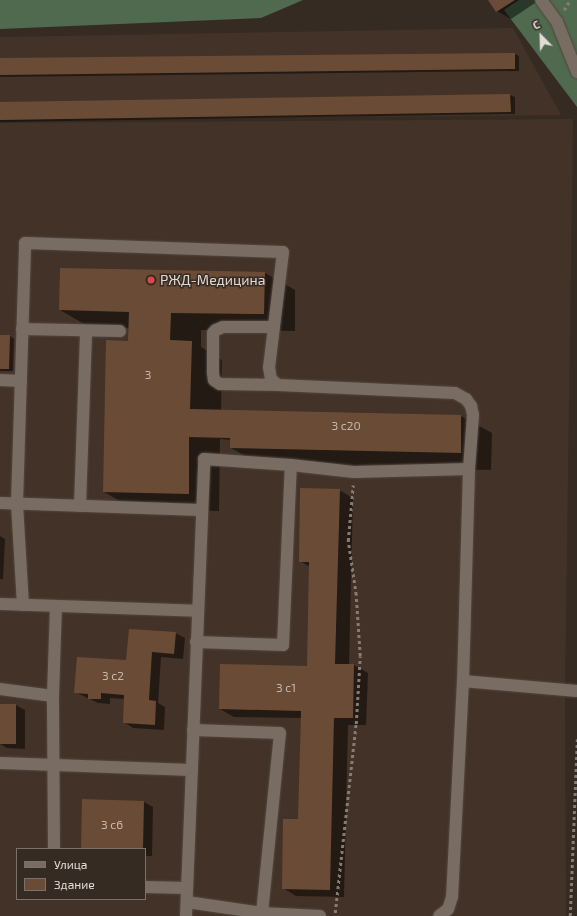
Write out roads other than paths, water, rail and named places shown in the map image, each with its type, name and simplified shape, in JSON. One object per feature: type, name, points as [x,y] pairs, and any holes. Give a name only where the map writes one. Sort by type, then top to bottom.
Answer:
[{"type":"lane","points":[[541,0],[557,22],[577,72]]},
{"type":"lane","points":[[23,605],[17,503],[25,243],[283,252],[269,367],[271,378],[278,385]]},
{"type":"lane","points":[[274,327],[223,327],[216,330],[214,333],[212,373],[214,380],[220,384],[278,385],[455,394],[466,399],[471,406],[473,415],[469,470],[463,681],[452,897],[448,909],[439,916]]},
{"type":"lane","points":[[22,329],[120,332]]},
{"type":"lane","points":[[80,506],[86,331]]},
{"type":"lane","points":[[0,380],[21,381]]},
{"type":"lane","points":[[186,916],[204,459],[291,465],[354,472],[469,470]]},
{"type":"lane","points":[[196,642],[283,645],[291,465]]},
{"type":"lane","points":[[0,503],[201,510]]},
{"type":"lane","points":[[0,604],[198,611]]},
{"type":"lane","points":[[54,848],[53,696],[56,606]]},
{"type":"lane","points":[[463,681],[577,691]]},
{"type":"lane","points":[[0,688],[53,696]]},
{"type":"lane","points":[[193,730],[280,733],[262,913]]},
{"type":"lane","points":[[0,763],[192,770]]},
{"type":"lane","points":[[146,887],[187,888]]},
{"type":"lane","points":[[187,902],[262,913],[320,916]]},
{"type":"place","name":"РЖД-Медицина","points":[[151,280]]}]
